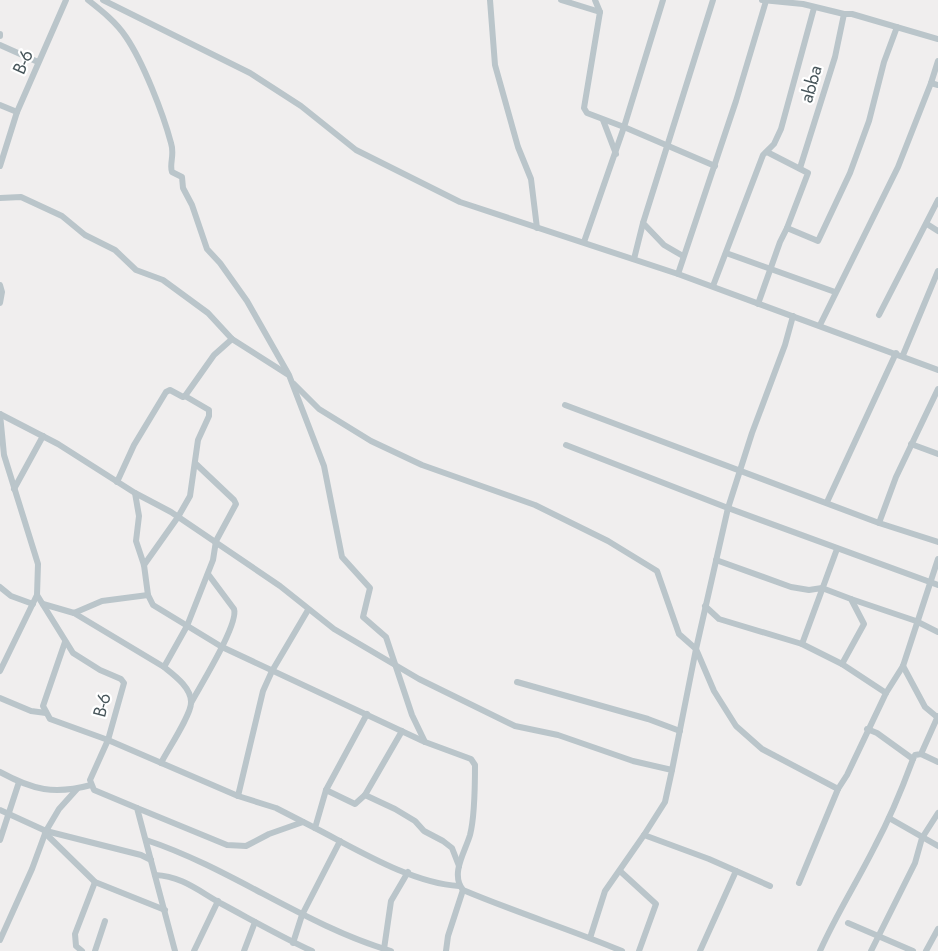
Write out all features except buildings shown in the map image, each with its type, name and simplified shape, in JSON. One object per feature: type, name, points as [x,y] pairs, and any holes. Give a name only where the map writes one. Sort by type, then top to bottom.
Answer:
[{"type":"street","name":"B-6","points":[[0,166],[17,112],[66,0]]},
{"type":"street","points":[[88,0],[106,14],[127,37],[156,98],[174,155],[170,167],[172,172],[182,177],[183,188],[192,205],[207,249],[220,263],[247,301],[291,379],[324,466],[342,557],[370,588],[363,617],[386,637],[398,667],[412,715],[425,742]]},
{"type":"street","points":[[103,0],[250,73],[301,106],[356,150],[460,202],[713,286],[938,370]]},
{"type":"street","points":[[490,0],[495,65],[518,147],[531,179],[538,228]]},
{"type":"street","points":[[561,0],[600,12]]},
{"type":"street","points":[[595,0],[600,12],[584,108],[586,113],[624,127],[714,166]]},
{"type":"street","points":[[584,242],[604,181],[616,154],[663,0]]},
{"type":"street","points":[[634,259],[643,223],[713,0]]},
{"type":"street","points":[[678,274],[714,166],[764,0],[803,4],[814,8],[852,14],[938,39]]},
{"type":"street","points":[[713,286],[745,208],[750,184],[763,155],[774,144],[781,129],[814,8]]},
{"type":"street","name":"abba","points":[[800,168],[817,118],[844,14]]},
{"type":"street","points":[[787,228],[816,241],[819,239],[846,181],[869,121],[884,62],[897,27]]},
{"type":"street","points":[[0,45],[38,62]]},
{"type":"street","points":[[820,325],[898,167],[935,84],[938,61]]},
{"type":"street","points":[[0,105],[17,112]]},
{"type":"street","points":[[603,120],[616,154]]},
{"type":"street","points":[[758,304],[808,173],[767,152]]},
{"type":"street","points":[[0,198],[21,198],[62,216],[85,235],[116,250],[136,270],[163,280],[208,313],[232,339],[291,379],[319,410],[371,440],[422,465],[535,505],[608,541],[657,571],[678,634],[696,649],[714,691],[736,726],[762,749],[838,789]]},
{"type":"street","points":[[879,315],[938,200]]},
{"type":"street","points":[[643,223],[664,245],[683,256]]},
{"type":"street","points":[[927,224],[938,231]]},
{"type":"street","points":[[726,253],[835,292]]},
{"type":"street","points":[[827,502],[938,271]]},
{"type":"street","points":[[0,285],[2,292],[0,304]]},
{"type":"street","points":[[590,938],[605,891],[666,802],[705,606],[728,508],[785,345],[793,316]]},
{"type":"street","points":[[185,396],[214,355],[232,339]]},
{"type":"street","points":[[879,522],[938,389]]},
{"type":"street","points":[[117,482],[134,445],[166,392],[170,390],[183,397],[185,396],[210,412],[198,440],[190,496],[178,517],[144,565]]},
{"type":"street","points":[[565,405],[879,522],[938,542]]},
{"type":"street","points":[[0,414],[43,436],[216,541],[280,586],[308,610],[365,648],[398,667],[515,726],[558,735],[632,761],[672,770]]},
{"type":"street","points":[[0,414],[4,455],[38,564],[37,595],[0,671]]},
{"type":"street","points":[[14,489],[43,436]]},
{"type":"street","points":[[912,444],[938,454]]},
{"type":"street","points":[[566,445],[728,508],[938,585]]},
{"type":"street","points":[[164,666],[187,626],[213,560],[216,541],[236,502],[196,464]]},
{"type":"street","points":[[135,493],[139,516],[136,542],[144,565],[148,595],[154,605],[222,647],[425,742],[471,759],[474,765],[470,834],[459,866]]},
{"type":"street","points":[[802,644],[837,549]]},
{"type":"street","points":[[800,884],[838,789],[847,775],[886,693],[903,666],[916,621],[938,559]]},
{"type":"street","points":[[716,560],[790,586],[809,590],[822,588],[916,621],[938,632]]},
{"type":"street","points":[[161,763],[222,647],[235,613],[208,574]]},
{"type":"street","points":[[0,587],[11,596],[33,604]]},
{"type":"street","name":"B-6","points":[[37,595],[73,653],[123,681],[108,740],[90,780],[91,786]]},
{"type":"street","points":[[74,613],[102,601],[148,595]]},
{"type":"street","points":[[842,664],[864,624],[851,599]]},
{"type":"street","points":[[43,604],[74,613],[164,666],[178,677],[188,693],[191,703]]},
{"type":"street","points":[[705,606],[719,619],[802,644],[842,664],[886,693]]},
{"type":"street","points":[[238,796],[262,691],[308,610]]},
{"type":"street","points":[[65,642],[43,706],[50,719],[108,740],[238,796],[276,808],[340,841],[408,872],[444,885],[461,888],[504,908],[622,951]]},
{"type":"street","points":[[903,666],[925,707],[938,716],[921,754]]},
{"type":"street","points":[[517,682],[648,719],[680,731]]},
{"type":"street","points":[[0,698],[31,711],[46,712]]},
{"type":"street","points":[[315,828],[326,790],[366,714]]},
{"type":"street","points":[[867,730],[877,733],[913,759]]},
{"type":"street","points":[[326,790],[355,804],[365,795],[402,731]]},
{"type":"street","points":[[820,951],[834,918],[889,818],[915,755],[921,754],[938,762]]},
{"type":"street","points":[[0,772],[19,782],[45,791],[91,786],[94,790],[227,845],[246,846],[269,834],[303,822]]},
{"type":"street","points":[[0,840],[19,782]]},
{"type":"street","points":[[0,940],[32,869],[45,832],[60,809],[77,789]]},
{"type":"street","points":[[365,795],[386,803],[415,821],[424,831],[452,848],[459,866],[461,888],[448,936],[446,951]]},
{"type":"street","points":[[136,808],[165,910],[174,951]]},
{"type":"street","points":[[0,810],[45,832],[141,855],[151,860]]},
{"type":"street","points":[[871,951],[915,863],[922,838],[938,813]]},
{"type":"street","points":[[889,818],[938,846]]},
{"type":"street","points":[[45,832],[95,882],[165,910]]},
{"type":"street","points":[[644,836],[709,859],[770,886]]},
{"type":"street","points":[[146,840],[193,859],[302,915],[359,941],[391,951]]},
{"type":"street","points":[[296,946],[302,915],[340,841]]},
{"type":"street","points":[[620,871],[656,904],[639,951]]},
{"type":"street","points":[[384,949],[391,901],[408,872]]},
{"type":"street","points":[[700,951],[736,872]]},
{"type":"street","points":[[155,875],[178,878],[296,946],[312,951]]},
{"type":"street","points":[[82,951],[76,946],[75,934],[95,882]]},
{"type":"street","points":[[194,951],[218,901]]},
{"type":"street","points":[[95,951],[105,922]]},
{"type":"street","points":[[244,951],[254,922]]},
{"type":"street","points":[[848,924],[913,951]]},
{"type":"street","points":[[926,951],[938,929]]}]
